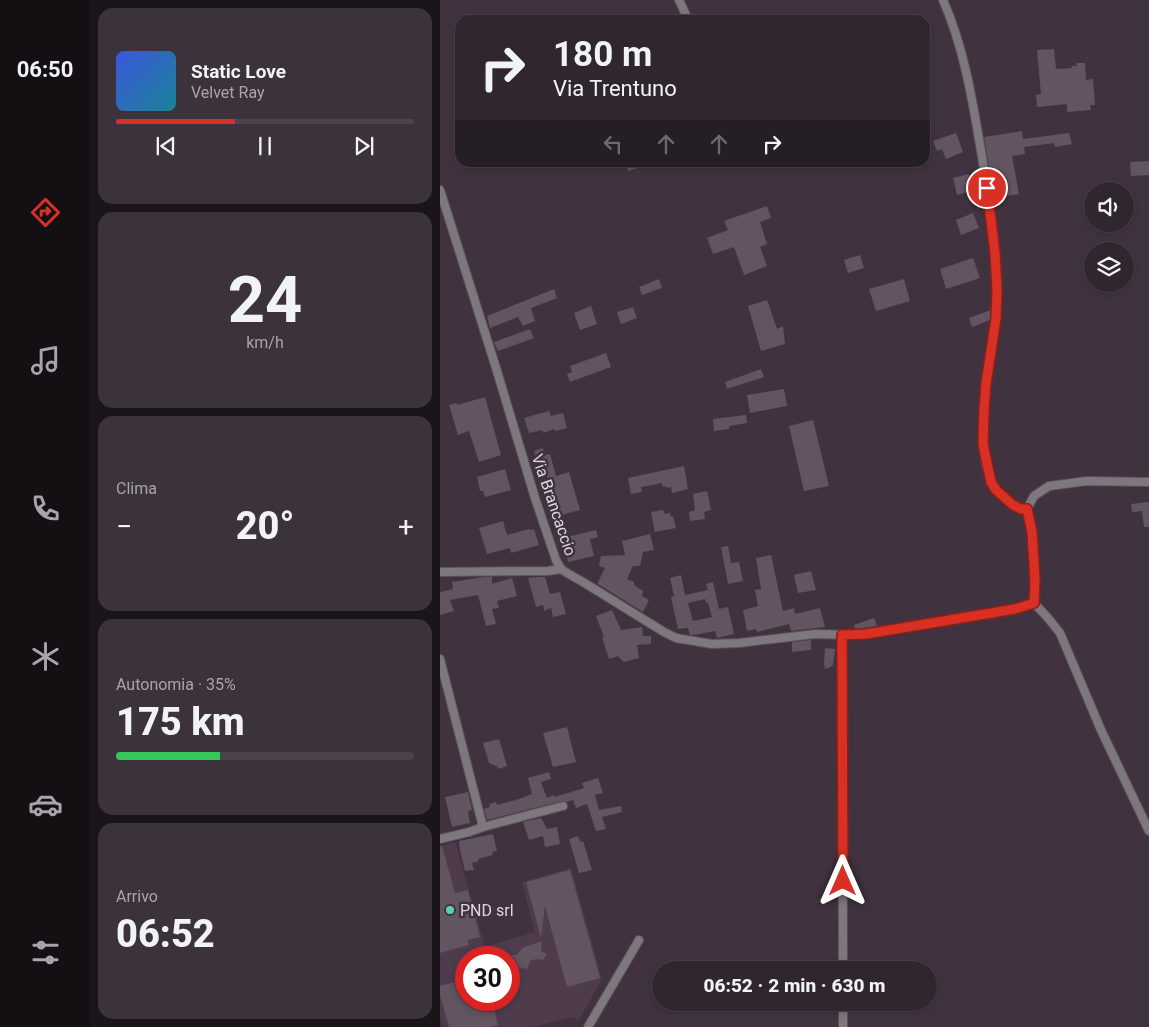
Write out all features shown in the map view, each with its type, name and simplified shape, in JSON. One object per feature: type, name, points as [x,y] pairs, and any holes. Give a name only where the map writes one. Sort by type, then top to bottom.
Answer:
[{"type":"street","points":[[680,0],[686,15]]},
{"type":"street","points":[[943,0],[956,36],[975,117],[990,203],[995,253],[996,318],[986,384],[983,444],[991,482],[996,490],[1013,505],[1021,509],[1027,509]]},
{"type":"street","name":"Via Brancaccio","points":[[440,190],[535,498],[556,560],[561,569],[676,638],[712,644],[740,643],[815,634],[866,634],[1015,609],[1034,603]]},
{"type":"street","points":[[1149,482],[1087,481],[1049,486],[1034,496],[1027,509],[1032,532],[1035,580],[1034,603],[1060,634],[1101,730],[1149,831]]},
{"type":"street","points":[[440,572],[548,571],[561,569]]},
{"type":"street","points":[[842,635],[844,961]]},
{"type":"street","points":[[440,659],[483,827]]},
{"type":"street","points":[[440,839],[563,806]]},
{"type":"street","points":[[588,1027],[639,940]]},
{"type":"street","points":[[844,1011],[844,1027]]},
{"type":"shaded area","points":[[455,842],[485,946],[455,946],[455,1011],[520,1011],[520,946],[488,946],[535,932],[522,882],[571,868],[602,979],[579,1020],[571,1017],[533,1027],[443,1027],[440,1016],[440,846]]},
{"type":"building","points":[[1054,49],[1056,69],[1072,68],[1071,66],[1077,66],[1076,63],[1085,63],[1086,80],[1093,79],[1095,105],[1090,105],[1091,110],[1067,112],[1067,104],[1037,107],[1036,95],[1041,94],[1037,50]]},
{"type":"building","points":[[1022,131],[1023,139],[1069,133],[1072,144],[1055,147],[1054,143],[1024,147],[1025,154],[1012,156],[1019,194],[994,198],[984,137]]},
{"type":"building","points":[[956,133],[963,152],[946,159],[942,149],[937,151],[933,141]]},
{"type":"building","points":[[1149,161],[1149,175],[1131,176],[1130,162]]},
{"type":"building","points":[[627,167],[641,167],[628,171]]},
{"type":"building","points":[[969,174],[973,191],[957,195],[953,178]]},
{"type":"building","points":[[767,206],[771,218],[760,222],[767,244],[760,247],[767,266],[744,275],[734,247],[713,254],[707,238],[728,230],[724,221]]},
{"type":"building","points":[[973,213],[979,228],[961,235],[956,220]]},
{"type":"building","points":[[860,255],[864,268],[848,273],[844,260]]},
{"type":"building","points":[[973,258],[980,278],[946,289],[940,269]]},
{"type":"building","points":[[659,279],[662,288],[642,295],[639,287]]},
{"type":"building","points":[[904,279],[910,301],[876,311],[869,289]]},
{"type":"building","points":[[554,289],[557,298],[531,308],[535,321],[523,326],[518,317],[490,328],[487,316]]},
{"type":"building","points":[[767,300],[777,329],[783,326],[785,344],[761,351],[748,306]]},
{"type":"building","points":[[591,306],[597,324],[580,330],[574,313]]},
{"type":"building","points":[[633,307],[637,318],[621,324],[617,312]]},
{"type":"building","points":[[991,310],[990,320],[972,327],[969,318]]},
{"type":"building","points":[[530,329],[534,338],[498,351],[494,342]]},
{"type":"building","points":[[606,353],[611,367],[570,382],[567,374],[572,372],[570,366]]},
{"type":"building","points":[[761,369],[764,377],[727,389],[725,382]]},
{"type":"building","points":[[784,389],[787,406],[750,413],[747,395]]},
{"type":"building","points":[[485,397],[501,455],[479,462],[469,431],[458,435],[449,405],[457,403],[457,405]]},
{"type":"building","points":[[549,411],[551,416],[563,413],[567,428],[555,431],[554,429],[543,433],[542,430],[529,433],[524,418]]},
{"type":"building","points":[[746,415],[747,423],[729,426],[729,429],[714,431],[713,419]]},
{"type":"building","points":[[813,420],[829,486],[804,491],[789,426]]},
{"type":"building","points":[[543,448],[545,455],[550,454],[556,476],[569,472],[580,510],[558,516],[544,466],[539,467],[534,451]]},
{"type":"building","points":[[684,466],[688,489],[672,493],[671,487],[663,487],[662,483],[641,487],[642,492],[631,494],[628,478]]},
{"type":"building","points":[[505,469],[511,490],[485,497],[483,491],[480,491],[477,477]]},
{"type":"building","points":[[707,491],[711,510],[704,512],[705,519],[690,521],[689,512],[695,510],[693,494]]},
{"type":"building","points":[[1149,502],[1149,527],[1144,527],[1142,511],[1132,512],[1131,504]]},
{"type":"building","points":[[663,510],[665,514],[670,513],[671,517],[673,516],[676,528],[655,532],[651,512]]},
{"type":"building","points":[[503,521],[507,535],[534,529],[539,545],[511,553],[510,548],[487,554],[479,528]]},
{"type":"building","points":[[596,530],[598,537],[590,539],[594,556],[568,562],[563,538]]},
{"type":"building","points":[[650,534],[654,550],[643,552],[640,566],[633,566],[627,579],[634,582],[634,585],[643,591],[642,596],[649,600],[643,612],[598,584],[605,568],[599,566],[601,556],[625,555],[622,541]]},
{"type":"building","points":[[728,546],[731,563],[739,562],[743,581],[728,584],[721,547]]},
{"type":"building","points":[[771,555],[783,611],[794,608],[795,614],[820,608],[825,627],[791,631],[789,624],[757,632],[756,629],[747,631],[743,610],[758,606],[755,590],[761,589],[756,558]]},
{"type":"building","points":[[811,571],[816,590],[798,593],[794,575]]},
{"type":"building","points":[[681,575],[685,595],[708,590],[706,584],[713,582],[719,609],[728,607],[734,634],[717,638],[715,631],[690,635],[688,628],[678,629],[671,597],[674,596],[670,578]],"holes":[[[705,599],[706,603],[708,603],[712,617],[693,621],[688,603]]]},
{"type":"building","points":[[492,577],[492,584],[512,578],[517,596],[497,601],[499,608],[492,609],[496,624],[486,626],[478,595],[450,600],[454,611],[440,615],[440,592],[453,589],[452,582]]},
{"type":"building","points":[[545,577],[550,594],[560,592],[566,614],[553,617],[551,608],[544,611],[543,605],[536,607],[528,578]]},
{"type":"building","points":[[612,610],[621,630],[642,627],[643,636],[651,636],[651,644],[637,645],[639,658],[624,662],[618,656],[609,659],[602,637],[604,637],[596,616]]},
{"type":"building","points":[[874,618],[877,626],[855,629],[854,625]]},
{"type":"building","points":[[811,640],[811,650],[792,652],[792,642]]},
{"type":"building","points":[[825,648],[835,649],[833,665],[825,669],[824,664]]},
{"type":"building","points":[[567,727],[576,762],[553,767],[543,733]]},
{"type":"building","points":[[499,739],[507,766],[498,769],[497,766],[489,763],[483,743]]},
{"type":"building","points":[[549,772],[551,779],[541,782],[547,798],[584,788],[582,783],[598,778],[603,793],[595,795],[599,810],[621,806],[622,812],[602,817],[606,829],[596,831],[587,804],[576,808],[573,800],[562,801],[487,820],[484,809],[490,807],[489,804],[496,802],[497,805],[532,794],[528,778]]},
{"type":"building","points":[[468,792],[472,810],[468,811],[470,823],[452,827],[445,797]]},
{"type":"building","points":[[541,818],[547,829],[557,827],[560,844],[545,847],[543,836],[529,840],[523,822]]},
{"type":"building","points":[[493,834],[497,851],[492,852],[493,855],[478,859],[479,861],[472,863],[474,870],[465,871],[459,841]]},
{"type":"building","points":[[578,836],[580,842],[583,841],[592,870],[579,873],[569,839]]},
{"type":"building","name":"PND srl","points":[[440,846],[442,846],[455,893],[468,890],[480,937],[467,940],[469,945],[455,946],[455,949],[440,953]]},
{"type":"building","points":[[570,870],[600,978],[567,987],[545,906],[541,938],[526,882]]},
{"type":"building","points":[[542,941],[541,951],[547,954],[543,960],[531,960],[527,969],[520,967],[520,951],[522,948]]},
{"type":"building","points":[[455,982],[455,1011],[495,1011],[498,1025],[490,1027],[449,1027],[440,995],[440,986]]},
{"type":"place","name":"PND srl","points":[[450,910]]},
{"type":"route","points":[[843,881],[842,635],[866,634],[1015,609],[1034,603],[1035,580],[1032,532],[1027,509],[1021,509],[1013,505],[996,490],[991,482],[983,444],[986,384],[996,318],[997,290],[995,253],[987,188]]}]
